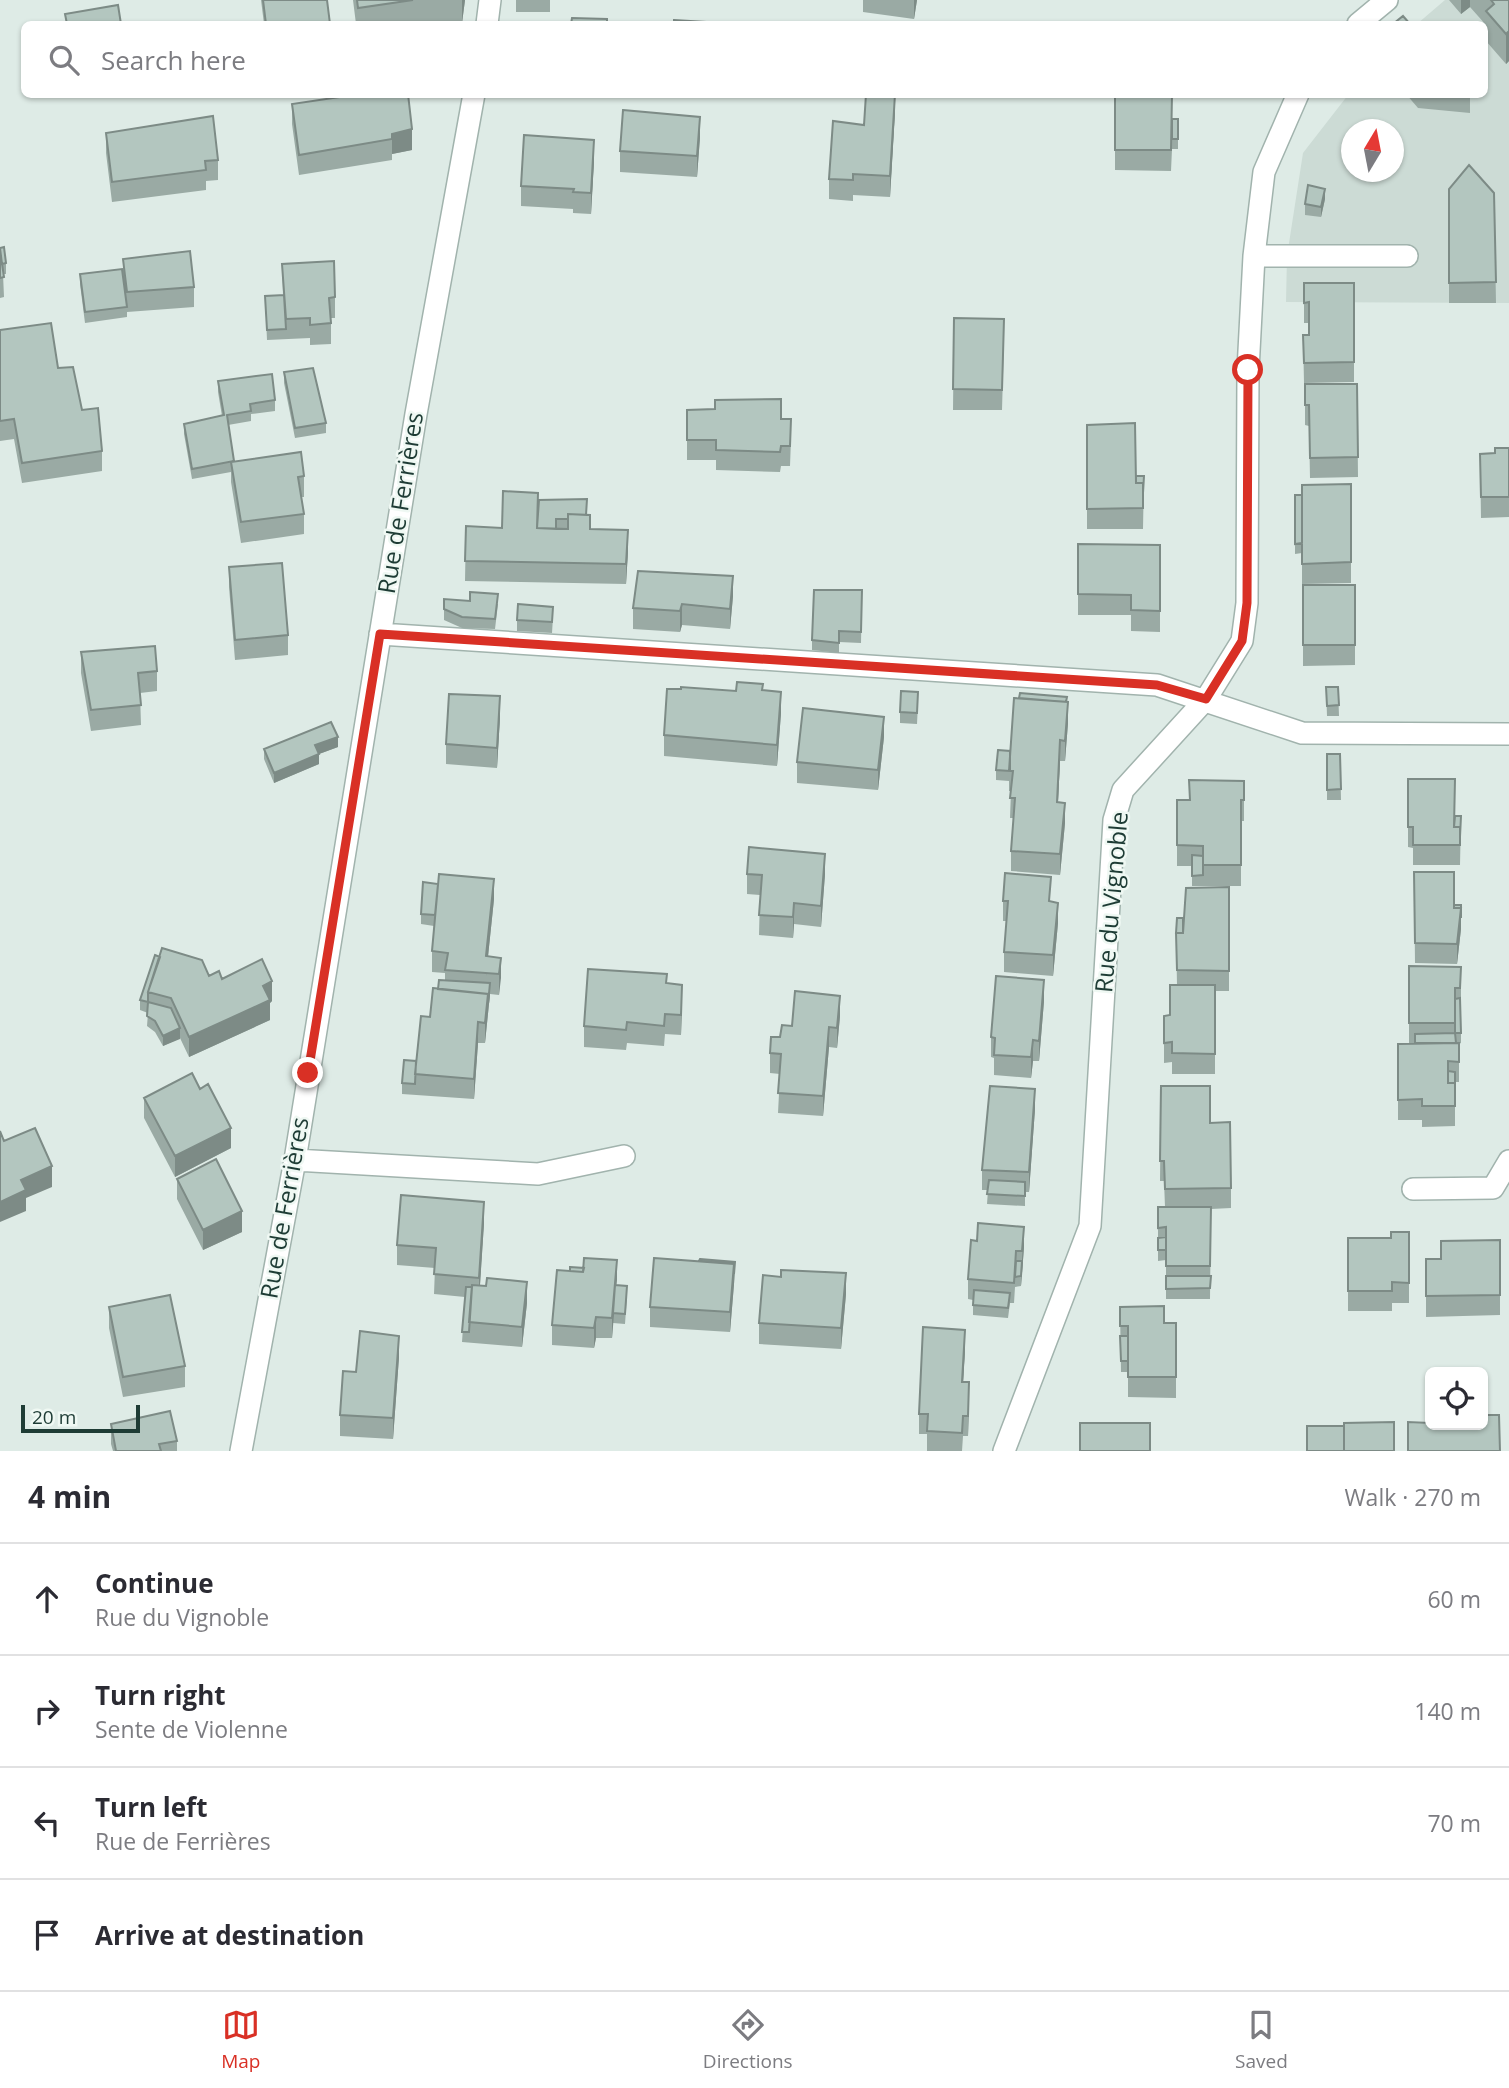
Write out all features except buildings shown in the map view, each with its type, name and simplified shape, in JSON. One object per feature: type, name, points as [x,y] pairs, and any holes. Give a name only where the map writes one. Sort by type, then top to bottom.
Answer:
[{"type":"street","points":[[487,21],[490,0]]},
{"type":"street","points":[[1362,21],[1387,0]]},
{"type":"street","name":"Rue de Ferrières","points":[[241,1451],[295,1160],[380,634],[473,98]]},
{"type":"street","name":"Rue du Vignoble","points":[[1004,1451],[1090,1226],[1114,820],[1123,790],[1206,699],[1242,641],[1247,603],[1248,370],[1254,256],[1264,172],[1296,98]]},
{"type":"street","points":[[1254,256],[1407,256]]},
{"type":"street","points":[[380,634],[1157,685],[1206,699],[1302,733],[1509,734]]},
{"type":"street","points":[[295,1160],[538,1174],[624,1156]]},
{"type":"street","points":[[1413,1189],[1493,1188],[1509,1161]]},
{"type":"shaded area","points":[[1445,0],[1509,0],[1509,303],[1286,302],[1287,256],[1303,153],[1346,98],[1488,98],[1488,21],[1420,21]]},
{"type":"route","points":[[308,1073],[380,634],[1157,685],[1206,699],[1242,641],[1247,603],[1248,370]]}]
